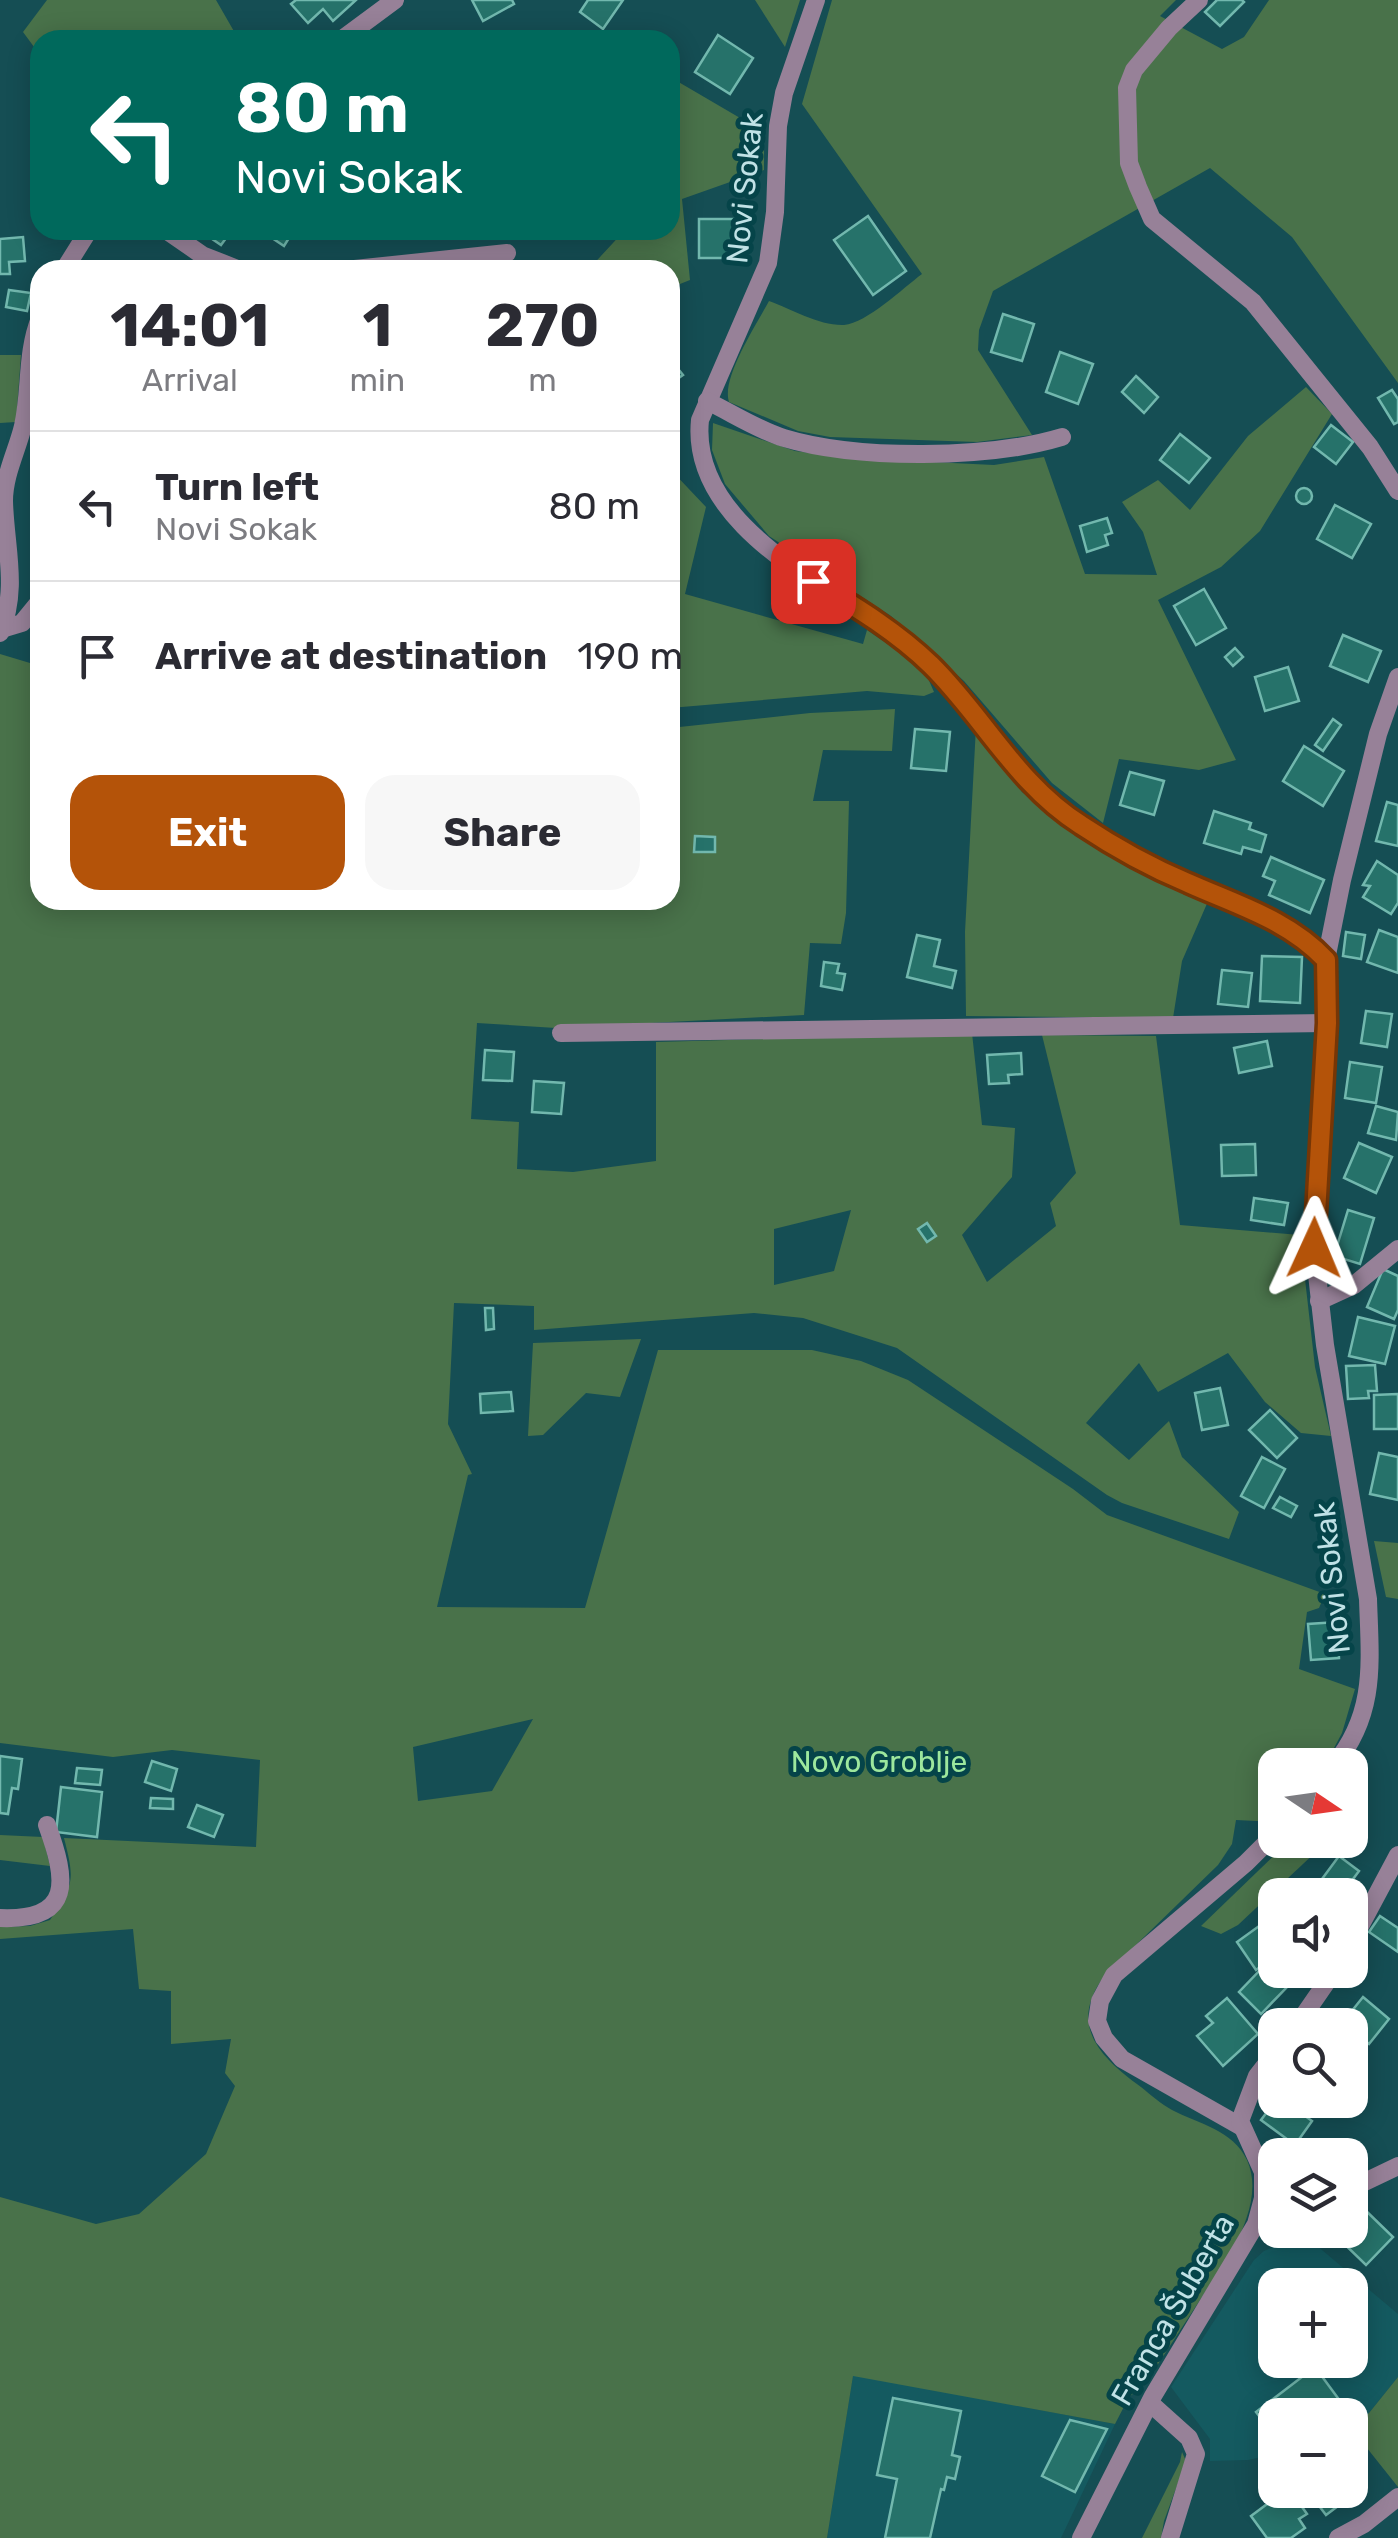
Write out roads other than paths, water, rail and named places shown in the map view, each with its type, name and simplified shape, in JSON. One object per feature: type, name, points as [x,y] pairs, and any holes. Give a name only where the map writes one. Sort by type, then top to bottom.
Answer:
[{"type":"street","points":[[354,30],[395,0]]},
{"type":"street","name":"Novi Sokak","points":[[816,0],[784,92],[768,263],[707,401],[698,441],[717,489],[759,541],[782,562],[876,620],[930,664],[1021,774],[1078,824],[1184,882],[1269,917],[1301,937],[1326,960]]},
{"type":"street","points":[[1199,0],[1168,28],[1134,70],[1127,88],[1129,163],[1138,187],[1152,219],[1253,302],[1370,447],[1398,491]]},
{"type":"street","points":[[180,240],[215,260]]},
{"type":"street","points":[[440,260],[507,253]]},
{"type":"street","points":[[1,631],[10,598],[11,571],[4,503],[6,480],[22,430],[30,353]]},
{"type":"street","points":[[707,401],[780,437],[849,450],[953,452],[1036,445],[1062,437]]},
{"type":"street","points":[[1,631],[22,623],[30,614]]},
{"type":"street","name":"Novi Sokak","points":[[1345,1748],[1360,1726],[1366,1704],[1369,1618],[1314,1248],[1327,1023],[1326,960],[1378,734],[1398,677]]},
{"type":"street","points":[[561,1032],[1327,1023]]},
{"type":"street","points":[[1319,1301],[1354,1285],[1398,1249]]},
{"type":"street","points":[[0,1918],[40,1915],[55,1902],[61,1878],[48,1826]]},
{"type":"street","points":[[1258,1850],[1114,1975],[1100,2001],[1097,2021],[1114,2052],[1134,2068],[1240,2126],[1241,2113],[1258,2075]]},
{"type":"street","points":[[1368,1911],[1398,1855]]},
{"type":"street","name":"Franca Šuberta","points":[[1240,2126],[1258,2158]]},
{"type":"street","points":[[1368,2180],[1398,2166]]},
{"type":"street","name":"Franca Šuberta","points":[[1082,2538],[1150,2403],[1258,2235]]},
{"type":"street","points":[[1150,2403],[1189,2438],[1196,2454],[1170,2538]]},
{"type":"street","points":[[1338,2538],[1398,2498]]},
{"type":"park label","name":"Novo Groblje","points":[[879,1762]]}]
